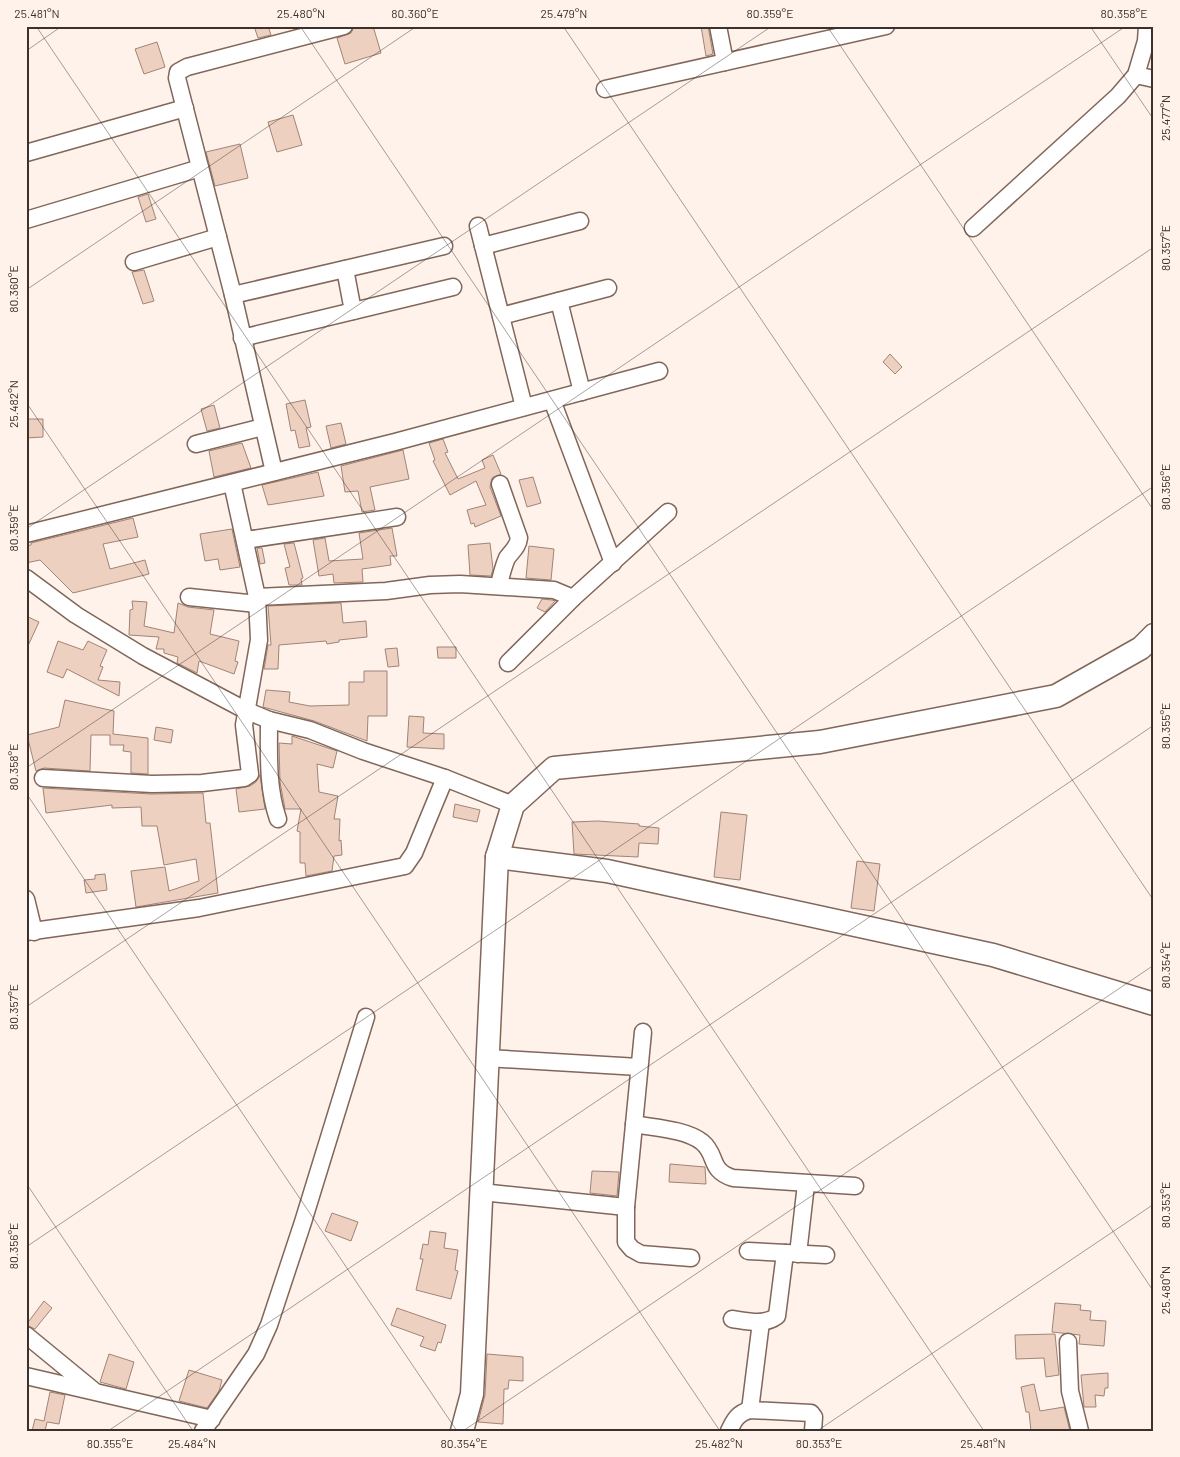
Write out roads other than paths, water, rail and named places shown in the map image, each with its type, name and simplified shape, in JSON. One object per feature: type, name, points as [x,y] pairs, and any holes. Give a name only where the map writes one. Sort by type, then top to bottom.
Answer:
[{"type":"street","points":[[274,472],[233,295],[177,78],[180,69],[344,26]]},
{"type":"street","points":[[718,26],[725,62]]},
{"type":"street","points":[[605,89],[725,62],[836,31],[886,26]]},
{"type":"street","points":[[973,228],[1118,96],[1145,77],[1146,26]]},
{"type":"street","points":[[26,152],[185,108]]},
{"type":"street","points":[[26,220],[200,168]]},
{"type":"street","points":[[483,246],[580,222]]},
{"type":"street","points":[[478,226],[524,407]]},
{"type":"street","points":[[134,262],[218,237]]},
{"type":"street","points":[[233,295],[444,246]]},
{"type":"street","points":[[344,269],[353,311]]},
{"type":"street","points":[[242,338],[453,287]]},
{"type":"street","points":[[501,316],[608,288]]},
{"type":"street","points":[[559,301],[582,392]]},
{"type":"street","points":[[26,534],[232,483],[659,371]]},
{"type":"street","points":[[552,400],[613,563]]},
{"type":"street","points":[[196,444],[263,427]]},
{"type":"street","points":[[43,778],[152,784],[202,783],[248,777],[250,774],[244,732],[245,710],[259,640],[257,600],[246,540],[232,483]]},
{"type":"street","points":[[499,585],[508,557],[518,544],[518,538],[500,484]]},
{"type":"street","points":[[508,663],[573,598],[668,512]]},
{"type":"street","points":[[246,540],[397,517]]},
{"type":"street","points":[[26,578],[76,615],[143,656],[245,710],[269,720],[310,730],[363,752],[445,778],[513,805]]},
{"type":"street","points":[[189,597],[257,600],[386,591],[430,585],[499,585],[554,590],[573,598]]},
{"type":"street","points":[[462,1431],[472,1394],[497,857],[513,805],[554,768],[820,742],[1056,696],[1141,648],[1154,635]]},
{"type":"street","points":[[269,720],[269,774],[271,793],[278,819]]},
{"type":"street","points":[[26,899],[30,932],[199,908],[405,866],[414,853],[445,778]]},
{"type":"street","points":[[497,857],[607,871],[993,955],[1154,1004]]},
{"type":"street","points":[[26,1376],[95,1391],[207,1425],[256,1354],[268,1325],[303,1222],[366,1017]]},
{"type":"street","points":[[643,1032],[626,1207],[626,1242],[640,1254],[691,1258]]},
{"type":"street","points":[[487,1058],[639,1067]]},
{"type":"street","points":[[634,1124],[689,1135],[702,1142],[709,1150],[717,1169],[724,1175],[733,1178],[855,1186]]},
{"type":"street","points":[[732,1319],[761,1322],[771,1320],[777,1316],[806,1184]]},
{"type":"street","points":[[481,1192],[626,1207]]},
{"type":"street","points":[[748,1251],[826,1255]]},
{"type":"street","points":[[750,1410],[761,1322]]},
{"type":"street","points":[[26,1335],[95,1391]]},
{"type":"street","points":[[1068,1342],[1070,1391],[1080,1431]]},
{"type":"street","points":[[729,1431],[735,1418],[743,1412],[750,1410],[811,1413],[814,1417],[814,1431]]}]
